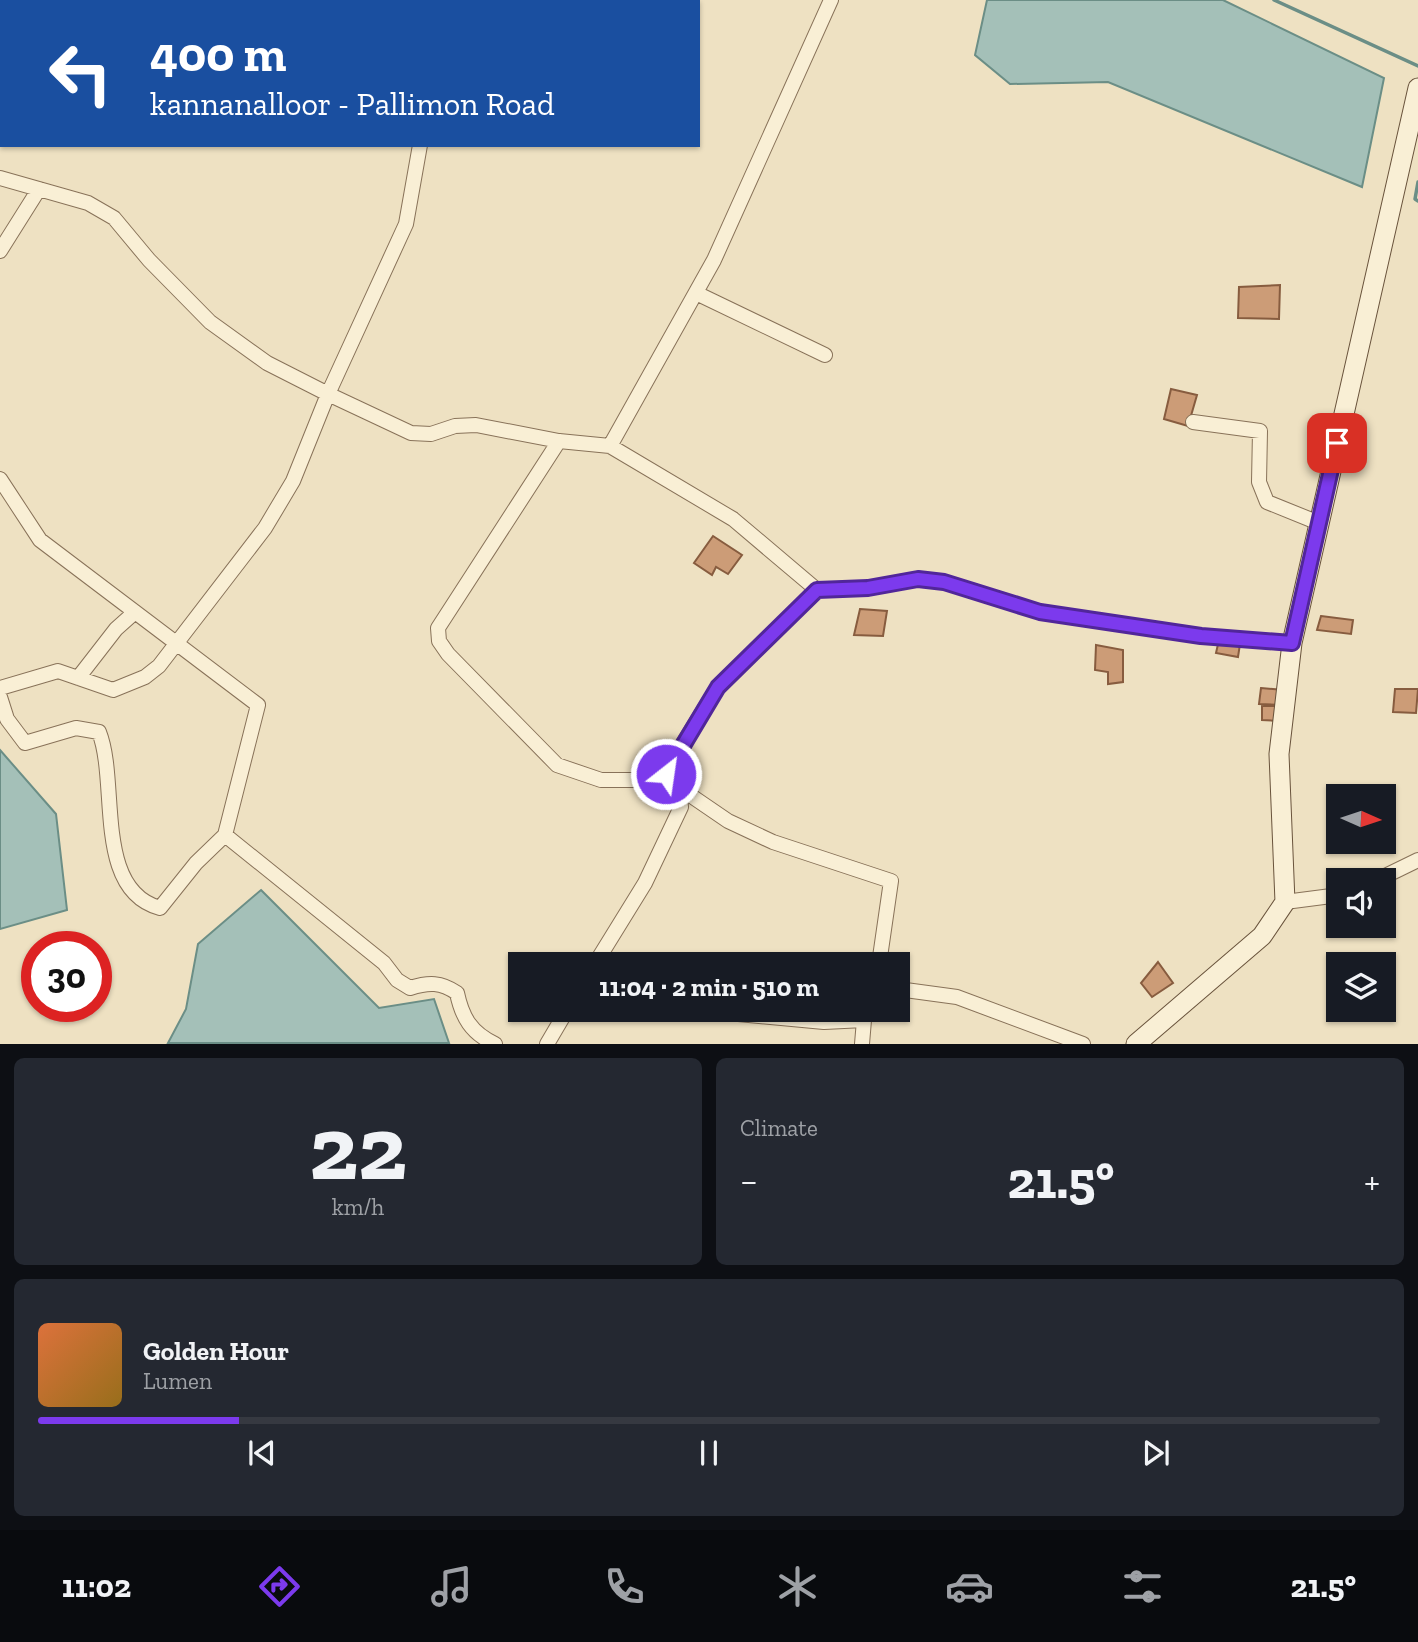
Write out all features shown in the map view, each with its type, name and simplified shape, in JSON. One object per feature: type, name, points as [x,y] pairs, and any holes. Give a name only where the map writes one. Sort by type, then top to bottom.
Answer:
[{"type":"street","points":[[610,446],[696,293],[831,0]]},
{"type":"street","points":[[1136,1044],[1262,936],[1284,902],[1279,754],[1292,643],[1418,88]]},
{"type":"street","points":[[0,688],[51,671],[113,690],[151,673],[177,644],[272,516],[293,481],[328,394],[406,225],[420,147]]},
{"type":"street","points":[[0,178],[88,203],[114,218],[149,260],[211,322],[267,363],[328,394],[411,433],[431,434],[455,426],[476,425],[559,441],[610,446],[691,491],[733,519],[817,590]]},
{"type":"street","points":[[0,251],[39,189]]},
{"type":"street","points":[[696,293],[825,355]]},
{"type":"street","points":[[1193,422],[1261,432],[1259,482],[1267,502],[1319,523]]},
{"type":"street","points":[[559,441],[438,628],[439,641],[448,654],[557,765],[601,780],[668,779],[728,821],[762,837],[891,881],[881,952]]},
{"type":"street","points":[[0,479],[40,540],[258,705],[225,835],[196,863],[160,908],[148,905],[123,879],[112,832],[108,768],[99,732],[76,728],[25,743],[7,719],[0,696]]},
{"type":"street","points":[[602,952],[645,883],[681,807],[680,796],[668,779],[667,769],[718,687],[817,590],[868,588],[918,579],[944,582],[1040,612],[1201,636],[1292,643]]},
{"type":"street","points":[[78,678],[116,629],[135,612]]},
{"type":"street","points":[[225,835],[384,963],[397,980],[410,988],[426,983],[444,985],[457,993],[461,1012],[471,1028],[495,1044]]},
{"type":"street","points":[[1396,871],[1418,860]]},
{"type":"street","points":[[1284,902],[1326,897]]},
{"type":"street","points":[[910,991],[957,997],[1083,1044]]},
{"type":"street","points":[[547,1044],[560,1022]]},
{"type":"street","points":[[862,1044],[864,1022]]},
{"type":"water","points":[[987,0],[1223,0],[1384,78],[1362,187],[1108,82],[1010,84],[975,55]]},
{"type":"water","points":[[0,750],[56,814],[67,910],[0,929]]},
{"type":"water","points":[[261,890],[379,1008],[434,999],[449,1043],[168,1043],[186,1009],[198,944]]},
{"type":"building","points":[[1280,285],[1279,319],[1238,318],[1239,287]]},
{"type":"building","points":[[1171,389],[1197,395],[1188,426],[1164,419]]},
{"type":"building","points":[[713,536],[742,555],[728,574],[716,567],[712,575],[694,563]]},
{"type":"building","points":[[860,609],[887,611],[883,636],[854,635]]},
{"type":"building","points":[[1321,616],[1353,620],[1351,634],[1317,630]]},
{"type":"building","points":[[1219,640],[1240,644],[1238,657],[1216,653]]},
{"type":"building","points":[[1096,645],[1123,650],[1123,682],[1108,684],[1108,672],[1095,670]]},
{"type":"building","points":[[1261,688],[1284,690],[1283,705],[1259,704]]},
{"type":"building","points":[[1395,689],[1418,689],[1416,713],[1393,712]]},
{"type":"building","points":[[1262,706],[1282,706],[1279,721],[1262,720]]},
{"type":"building","points":[[1158,962],[1173,983],[1152,997],[1141,983]]},
{"type":"waterway","points":[[1274,0],[1418,66]]},
{"type":"waterway","points":[[1418,182],[1415,199],[1418,201]]},
{"type":"route","points":[[666,774],[718,687],[817,590],[868,588],[918,579],[944,582],[1040,612],[1201,636],[1292,643],[1337,443]]}]
